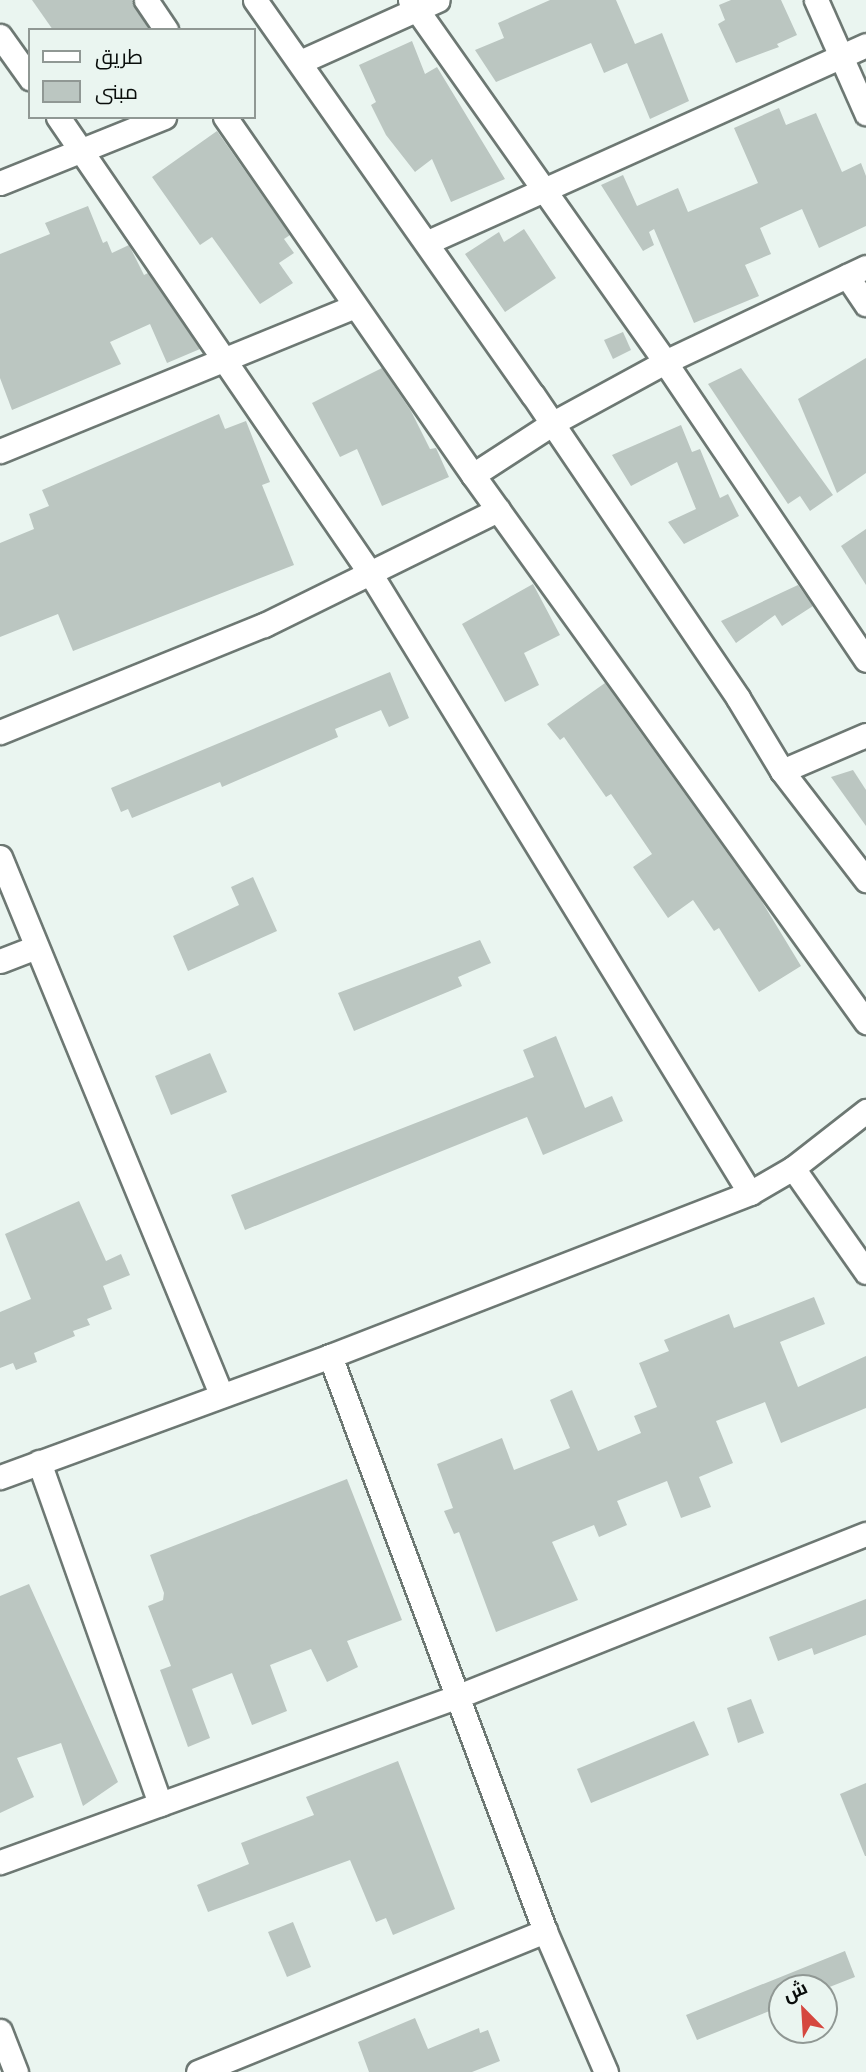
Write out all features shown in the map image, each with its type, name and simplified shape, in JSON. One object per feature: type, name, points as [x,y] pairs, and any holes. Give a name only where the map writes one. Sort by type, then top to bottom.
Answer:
[{"type":"street","points":[[146,0],[165,28]]},
{"type":"street","points":[[255,0],[553,423],[782,771],[866,880]]},
{"type":"street","points":[[300,62],[413,5],[438,0]]},
{"type":"street","points":[[816,0],[866,113]]},
{"type":"street","points":[[413,5],[665,362],[866,660]]},
{"type":"street","points":[[0,36],[28,75]]},
{"type":"street","points":[[428,242],[866,45]]},
{"type":"street","points":[[59,119],[370,573],[750,1193]]},
{"type":"street","points":[[0,184],[159,119]]},
{"type":"street","points":[[226,119],[473,475],[866,1022]]},
{"type":"street","points":[[473,475],[553,423],[665,362],[856,271],[866,303]]},
{"type":"street","points":[[0,452],[355,306]]},
{"type":"street","points":[[0,732],[264,625],[498,510]]},
{"type":"street","points":[[782,771],[866,735]]},
{"type":"street","points":[[0,858],[34,947],[221,1394]]},
{"type":"street","points":[[0,961],[34,947]]},
{"type":"street","points":[[0,1477],[330,1356],[750,1193],[793,1168],[866,1111]]},
{"type":"street","points":[[793,1168],[866,1272]]},
{"type":"street","points":[[330,1356],[545,1931],[606,2072]]},
{"type":"street","points":[[39,1462],[160,1804]]},
{"type":"street","points":[[0,1862],[456,1697],[866,1534]]},
{"type":"street","points":[[198,2072],[545,1931]]},
{"type":"street","points":[[0,2031],[16,2072]]},
{"type":"building","points":[[32,0],[132,0],[148,28],[52,28]]},
{"type":"building","points":[[550,0],[616,0],[635,44],[662,33],[689,101],[650,119],[627,63],[604,73],[591,43],[496,82],[475,50],[504,38],[498,23]]},
{"type":"building","points":[[731,0],[781,0],[797,35],[777,44],[779,47],[736,63],[718,24],[725,20],[719,5]]},
{"type":"building","points":[[412,41],[425,74],[437,67],[505,179],[451,202],[432,159],[415,172],[386,135],[371,105],[376,102],[359,65]]},
{"type":"building","points":[[779,108],[786,125],[816,113],[842,172],[861,163],[866,176],[866,226],[819,248],[802,209],[760,228],[771,254],[745,265],[759,296],[694,323],[654,229],[649,232],[654,245],[643,251],[601,185],[623,175],[637,206],[678,188],[688,212],[758,183],[734,128]]},
{"type":"building","points":[[217,131],[290,235],[284,239],[294,253],[279,263],[293,283],[260,304],[212,237],[200,245],[152,177]]},
{"type":"building","points":[[88,206],[103,243],[107,241],[112,253],[129,245],[144,275],[148,273],[200,349],[167,363],[150,324],[110,342],[121,364],[12,410],[0,378],[0,254],[50,234],[45,223]]},
{"type":"building","points":[[524,229],[556,278],[505,312],[465,254],[499,232],[504,242]]},
{"type":"building","points":[[623,332],[631,350],[613,359],[604,340]]},
{"type":"building","points":[[866,358],[866,473],[837,493],[798,399]]},
{"type":"building","points":[[382,368],[411,411],[430,449],[436,448],[449,477],[382,506],[357,449],[340,457],[312,403]]},
{"type":"building","points":[[741,368],[833,495],[810,511],[800,496],[788,504],[708,384]]},
{"type":"building","points":[[219,414],[225,429],[246,421],[270,482],[262,485],[294,565],[73,651],[58,614],[0,637],[0,543],[34,529],[29,514],[49,506],[42,490]]},
{"type":"building","points":[[681,425],[692,452],[700,449],[720,498],[728,494],[739,516],[684,544],[668,522],[696,509],[677,462],[631,486],[612,455]]},
{"type":"building","points":[[866,529],[866,585],[841,546]]},
{"type":"building","points":[[533,584],[560,635],[524,653],[539,685],[505,702],[462,624]]},
{"type":"building","points":[[798,585],[813,606],[782,626],[775,615],[736,643],[721,621]]},
{"type":"building","points":[[390,672],[409,718],[389,727],[381,710],[335,729],[338,737],[222,787],[220,782],[132,818],[128,809],[121,812],[111,788]]},
{"type":"building","points":[[605,683],[761,900],[801,966],[759,992],[719,928],[714,931],[693,900],[668,918],[633,867],[652,854],[611,794],[606,797],[564,737],[560,740],[547,724]]},
{"type":"building","points":[[853,770],[866,790],[866,826],[831,777]]},
{"type":"building","points":[[253,877],[277,931],[188,971],[173,936],[239,905],[231,887]]},
{"type":"building","points":[[480,940],[491,963],[458,977],[462,986],[354,1031],[338,993]]},
{"type":"building","points":[[556,1036],[585,1108],[612,1096],[623,1121],[543,1155],[527,1117],[245,1230],[231,1195],[534,1077],[523,1050]]},
{"type":"building","points":[[210,1053],[227,1092],[171,1115],[155,1076]]},
{"type":"building","points":[[79,1201],[106,1261],[121,1254],[130,1275],[103,1286],[112,1309],[87,1319],[90,1325],[73,1331],[75,1336],[34,1353],[37,1362],[16,1370],[13,1363],[0,1368],[0,1312],[31,1299],[5,1234]]},
{"type":"building","points":[[814,1297],[825,1324],[780,1342],[798,1387],[866,1356],[866,1408],[781,1443],[765,1402],[716,1421],[733,1463],[699,1477],[711,1507],[681,1518],[667,1481],[617,1501],[627,1525],[599,1537],[594,1525],[552,1542],[578,1600],[496,1632],[459,1532],[454,1534],[444,1511],[453,1508],[437,1464],[502,1438],[514,1470],[570,1448],[550,1400],[572,1390],[598,1451],[641,1433],[634,1416],[657,1407],[639,1363],[669,1351],[664,1340],[729,1314],[734,1328]]},
{"type":"building","points":[[347,1479],[402,1620],[347,1641],[358,1667],[327,1682],[311,1649],[270,1665],[287,1711],[252,1725],[232,1673],[192,1689],[210,1738],[188,1747],[160,1670],[171,1666],[148,1606],[163,1600],[164,1593],[150,1555]]},
{"type":"building","points":[[29,1584],[118,1782],[83,1806],[61,1743],[17,1758],[34,1797],[0,1813],[0,1596]]},
{"type":"building","points":[[866,1599],[866,1635],[814,1655],[812,1648],[778,1661],[769,1637]]},
{"type":"building","points":[[751,1699],[764,1733],[738,1743],[727,1708]]},
{"type":"building","points":[[694,1721],[709,1755],[591,1803],[577,1769]]},
{"type":"building","points":[[398,1761],[455,1909],[393,1935],[386,1918],[376,1922],[350,1860],[208,1912],[197,1885],[249,1864],[241,1843],[314,1815],[306,1797]]},
{"type":"building","points":[[866,1783],[866,1856],[865,1856],[840,1794]]},
{"type":"building","points":[[293,1922],[311,1967],[287,1977],[268,1932]]},
{"type":"building","points":[[845,1951],[855,1977],[838,1984],[838,1974],[788,1974]]},
{"type":"building","points":[[768,1982],[768,2012],[697,2040],[686,2015]]},
{"type":"building","points":[[415,2018],[428,2049],[479,2028],[480,2033],[488,2030],[500,2061],[472,2072],[369,2072],[358,2042]]}]
